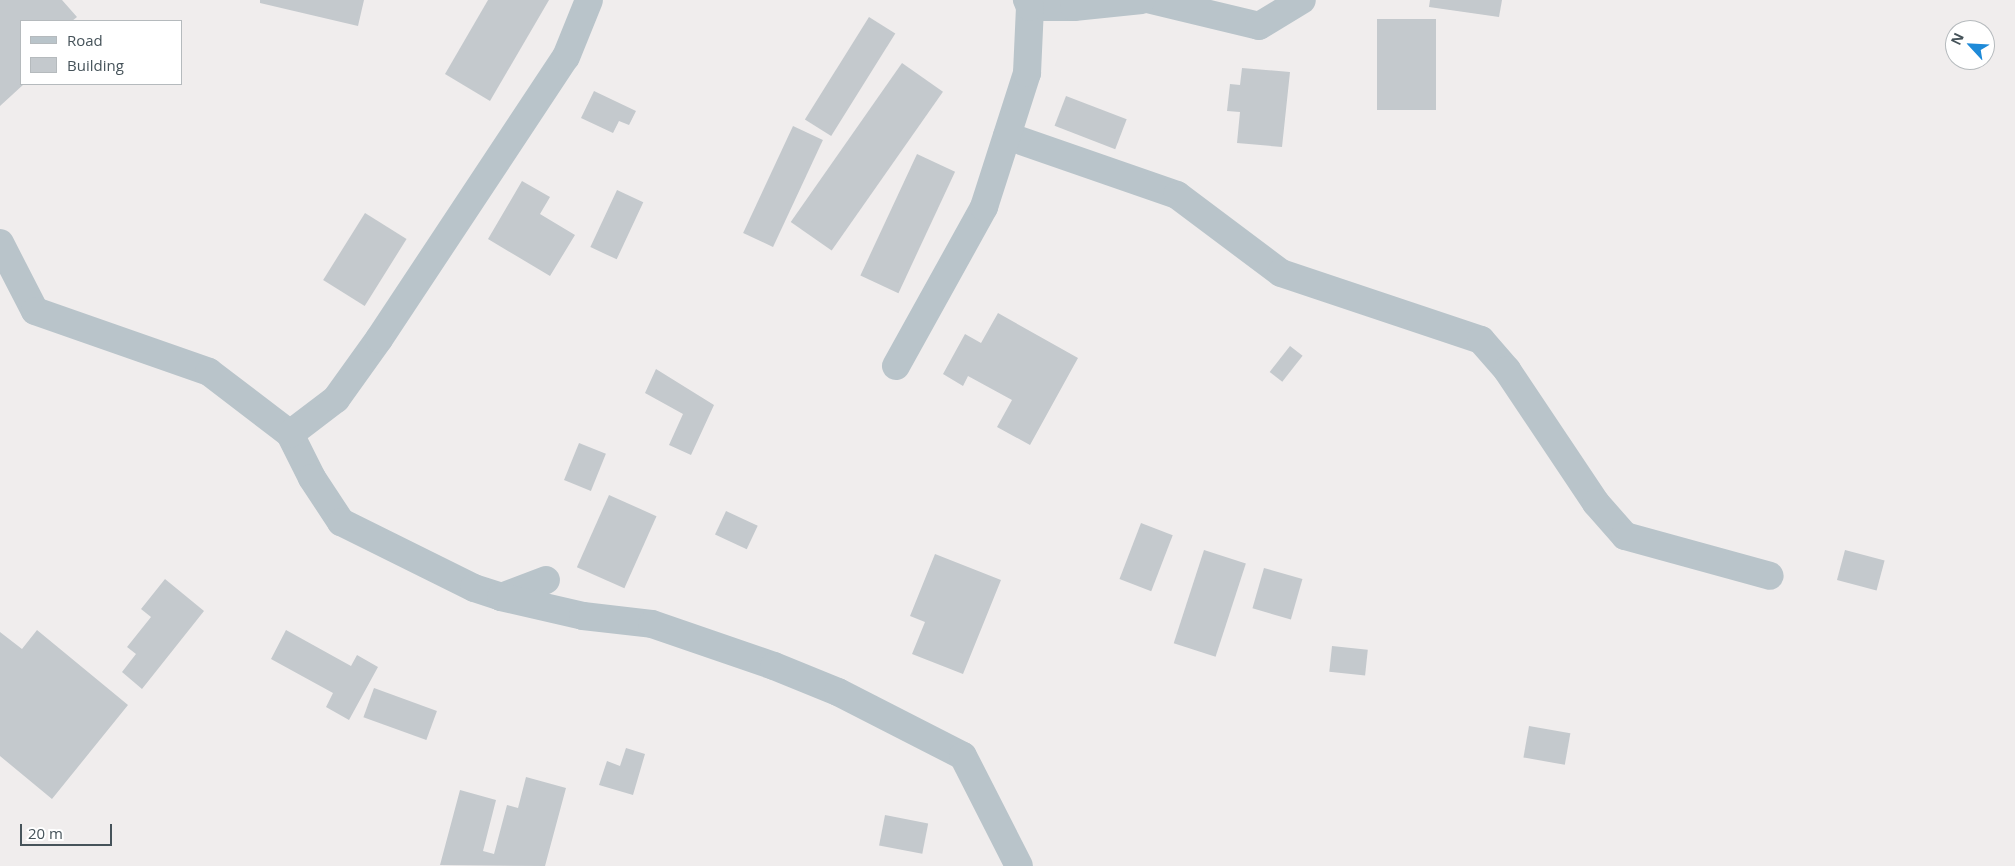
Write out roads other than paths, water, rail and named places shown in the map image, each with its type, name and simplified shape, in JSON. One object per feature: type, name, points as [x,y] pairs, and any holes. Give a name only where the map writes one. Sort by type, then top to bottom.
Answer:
[{"type":"street","points":[[290,434],[336,399],[379,339],[566,57],[589,0]]},
{"type":"street","points":[[896,366],[984,207],[1027,73],[1029,4],[1074,7],[1142,0]]},
{"type":"street","points":[[1151,0],[1258,26],[1302,0]]},
{"type":"street","points":[[1007,136],[1177,195],[1281,273],[1481,340],[1508,370],[1596,503],[1625,536],[1770,576]]},
{"type":"street","points":[[0,243],[35,311],[209,372],[290,434],[312,478],[341,522],[474,588],[501,597],[583,616],[652,624],[765,662],[838,692],[963,756],[1019,866]]},
{"type":"street","points":[[501,597],[546,580]]}]
